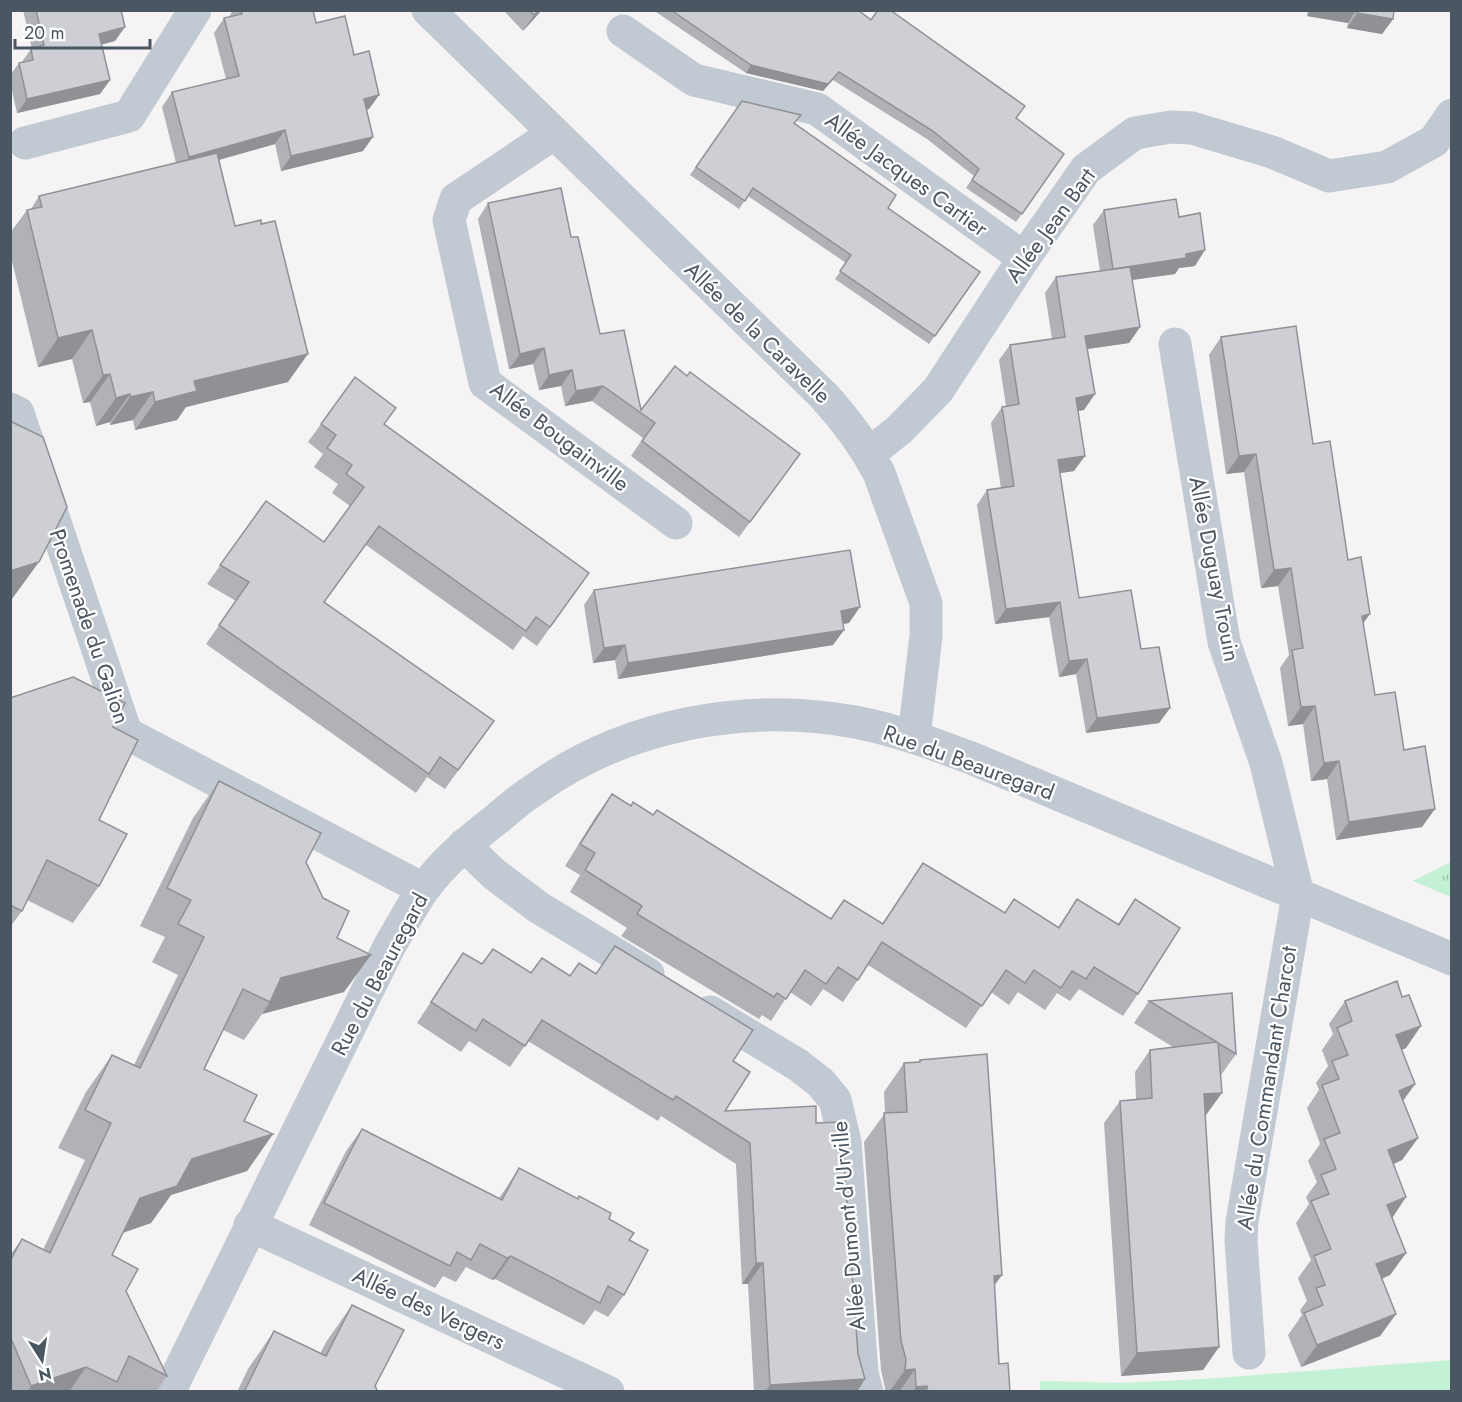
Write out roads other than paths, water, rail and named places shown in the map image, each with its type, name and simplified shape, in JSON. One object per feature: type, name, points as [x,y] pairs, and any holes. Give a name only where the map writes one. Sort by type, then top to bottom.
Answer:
[{"type":"street","points":[[25,143],[129,116],[195,10]]},
{"type":"street","name":"Allée de la Caravelle","points":[[428,10],[823,394],[850,424],[879,473],[926,603],[926,636],[914,737]]},
{"type":"street","name":"Allée Jacques Cartier","points":[[622,31],[694,80],[817,109],[1024,258]]},
{"type":"street","name":"Allée Jean Bart","points":[[869,454],[900,429],[938,390],[1024,258],[1086,169],[1135,133],[1171,127],[1192,128],[1272,152],[1329,176],[1387,167],[1434,141],[1452,115]]},
{"type":"street","name":"Allée Bougainville","points":[[553,134],[456,199],[449,220],[485,382],[676,523]]},
{"type":"street","name":"Allée Duguay Trouin","points":[[1175,344],[1224,642],[1266,763],[1298,895]]},
{"type":"street","name":"Promenade du Galion","points":[[10,409],[18,413],[126,733],[423,889]]},
{"type":"street","name":"Rue du Beauregard","points":[[169,1392],[390,945],[423,889],[464,845],[534,789],[606,750],[670,728],[730,717],[793,715],[856,722],[914,737],[976,760],[1452,959]]},
{"type":"street","name":"Allée Dumont d'Urville","points":[[464,845],[494,874],[538,907],[798,1065],[821,1083],[835,1100],[845,1142],[864,1382]]},
{"type":"street","name":"Allée du Commandant Charcot","points":[[1249,1353],[1240,1241],[1242,1222],[1298,895]]},
{"type":"street","name":"Allée des Vergers","points":[[250,1225],[608,1392]]}]
